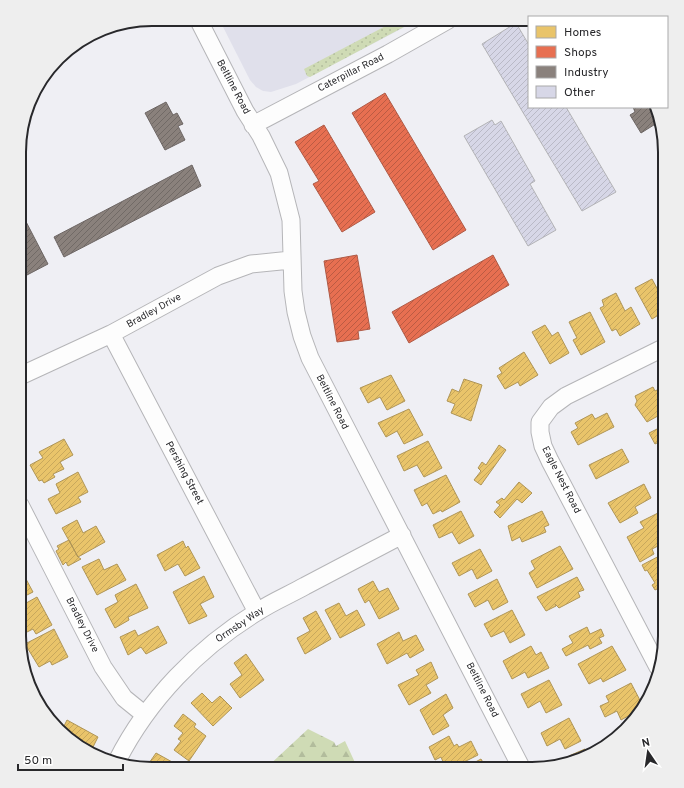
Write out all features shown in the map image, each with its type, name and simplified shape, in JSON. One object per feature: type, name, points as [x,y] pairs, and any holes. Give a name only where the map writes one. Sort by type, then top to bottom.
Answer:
[{"type":"street","name":"Beltline Road","points":[[202,26],[253,125],[261,136],[279,173],[291,220],[291,260],[296,312],[302,336],[310,358],[518,762]]},
{"type":"street","name":"Caterpillar Road","points":[[253,125],[388,54],[437,26]]},
{"type":"street","name":"Bradley Drive","points":[[26,373],[111,334],[218,276],[240,267],[291,260]]},
{"type":"street","name":"Pershing Street","points":[[111,334],[258,612]]},
{"type":"street","name":"Eagle Nest Road","points":[[655,662],[550,461],[543,446],[540,432],[540,422],[556,402],[658,351]]},
{"type":"street","name":"Bradley Drive","points":[[26,517],[103,666],[124,698],[145,715]]},
{"type":"street","name":"Ormsby Way","points":[[119,757],[129,737],[145,715],[193,660],[258,612],[402,535]]},
{"type":"shaded area","points":[[223,26],[407,26],[296,84],[271,92],[263,91],[256,87],[250,80]]},
{"type":"green space","points":[[386,26],[406,26],[310,77],[307,76],[304,69]]},
{"type":"green space","points":[[308,729],[334,742],[336,746],[345,741],[355,762],[273,762]]},
{"type":"building: Homes","points":[[652,279],[658,290],[658,315],[652,319],[635,288]]},
{"type":"building: Homes","points":[[616,293],[625,311],[631,307],[640,324],[620,336],[616,329],[612,331],[600,308],[604,306],[602,300]]},
{"type":"building: Homes","points":[[590,312],[605,342],[581,355],[573,340],[577,338],[569,322]]},
{"type":"building: Homes","points":[[545,325],[552,336],[558,332],[569,353],[550,364],[532,332]]},
{"type":"building: Homes","points":[[524,352],[538,375],[520,386],[518,382],[505,389],[497,376],[502,373],[499,368]]},
{"type":"building: Homes","points":[[391,375],[405,401],[387,410],[380,397],[368,403],[360,388]]},
{"type":"building: Homes","points":[[464,379],[482,385],[471,421],[451,413],[455,404],[447,401],[452,389],[459,392]]},
{"type":"building: Homes","points":[[653,387],[655,391],[658,390],[658,416],[647,422],[635,405],[637,401],[635,396]]},
{"type":"building: Homes","points":[[409,409],[423,435],[404,444],[397,431],[386,437],[378,423]]},
{"type":"building: Homes","points":[[607,413],[614,427],[578,445],[571,432],[578,428],[575,423],[592,414],[595,419]]},
{"type":"building: Homes","points":[[658,428],[658,442],[655,444],[649,433]]},
{"type":"building: Homes","points":[[64,439],[73,455],[60,462],[64,469],[53,474],[55,477],[44,483],[42,480],[39,481],[30,465],[43,458],[39,452]]},
{"type":"building: Homes","points":[[428,441],[442,468],[424,477],[417,465],[404,471],[397,456]]},
{"type":"building: Homes","points":[[499,445],[506,450],[481,485],[474,480],[481,471],[478,468],[482,462],[486,465]]},
{"type":"building: Homes","points":[[622,449],[629,462],[596,479],[589,465]]},
{"type":"building: Homes","points":[[78,472],[88,492],[78,497],[81,502],[56,514],[48,499],[60,493],[56,484]]},
{"type":"building: Homes","points":[[446,475],[460,502],[442,512],[441,510],[433,514],[427,503],[422,506],[414,490]]},
{"type":"building: Homes","points":[[519,482],[532,493],[522,503],[517,499],[500,518],[494,512],[500,505],[496,502],[502,498],[504,500]]},
{"type":"building: Homes","points":[[644,484],[651,498],[635,507],[638,513],[620,523],[608,503]]},
{"type":"building: Homes","points":[[461,511],[474,536],[459,544],[452,532],[439,538],[433,525]]},
{"type":"building: Homes","points":[[542,511],[549,525],[544,527],[546,532],[522,542],[520,537],[512,541],[508,526]]},
{"type":"building: Homes","points":[[658,513],[658,546],[652,549],[654,554],[640,562],[627,537],[644,528],[640,522]]},
{"type":"building: Homes","points":[[77,520],[83,533],[96,526],[105,542],[78,557],[62,528]]},
{"type":"building: Homes","points":[[69,540],[78,557],[81,559],[68,566],[66,562],[63,565],[56,551],[59,549],[57,546]]},
{"type":"building: Homes","points":[[183,541],[186,548],[188,546],[200,568],[185,576],[178,564],[165,571],[157,555]]},
{"type":"building: Homes","points":[[560,546],[573,569],[537,588],[529,573],[535,569],[531,561]]},
{"type":"building: Homes","points":[[480,549],[492,571],[477,579],[472,569],[459,576],[452,563]]},
{"type":"building: Homes","points":[[658,557],[658,588],[655,590],[652,585],[655,583],[642,565]]},
{"type":"building: Homes","points":[[99,559],[104,570],[117,564],[126,580],[97,595],[82,567]]},
{"type":"building: Homes","points":[[204,576],[214,597],[200,604],[207,616],[189,624],[173,592]]},
{"type":"building: Homes","points":[[577,577],[584,590],[578,592],[580,597],[559,608],[555,604],[556,606],[546,611],[537,597]]},
{"type":"building: Homes","points":[[26,579],[33,592],[26,596]]},
{"type":"building: Homes","points":[[497,579],[508,602],[493,610],[488,600],[475,607],[468,594]]},
{"type":"building: Homes","points":[[373,581],[379,592],[388,588],[399,609],[379,619],[369,600],[365,603],[358,589]]},
{"type":"building: Homes","points":[[136,584],[148,608],[128,617],[129,620],[115,628],[105,609],[118,602],[115,595]]},
{"type":"building: Homes","points":[[37,597],[52,625],[36,634],[33,629],[26,632],[26,603]]},
{"type":"building: Homes","points":[[339,603],[346,616],[357,610],[365,625],[340,638],[325,610]]},
{"type":"building: Homes","points":[[512,610],[525,635],[510,643],[504,631],[491,637],[484,624]]},
{"type":"building: Homes","points":[[316,611],[331,639],[305,654],[297,638],[310,631],[303,618]]},
{"type":"building: Homes","points":[[158,626],[167,643],[146,654],[141,647],[128,655],[120,637],[135,630],[138,636]]},
{"type":"building: Homes","points":[[587,627],[590,634],[601,629],[604,636],[599,638],[602,643],[590,649],[588,645],[566,656],[562,649],[573,643],[569,636]]},
{"type":"building: Homes","points":[[54,629],[68,657],[52,665],[50,661],[39,667],[26,643]]},
{"type":"building: Homes","points":[[399,632],[403,641],[416,635],[424,650],[410,658],[407,653],[387,664],[377,644]]},
{"type":"building: Homes","points":[[531,646],[536,655],[541,652],[549,668],[528,678],[525,672],[512,679],[503,661]]},
{"type":"building: Homes","points":[[612,646],[626,670],[603,682],[601,678],[589,684],[578,664]]},
{"type":"building: Homes","points":[[246,654],[264,680],[240,698],[230,684],[242,675],[234,663]]},
{"type":"building: Homes","points":[[431,662],[438,678],[426,685],[431,693],[409,705],[398,685],[419,675],[416,670]]},
{"type":"building: Homes","points":[[549,680],[562,705],[546,713],[540,701],[528,708],[521,694]]},
{"type":"building: Homes","points":[[631,683],[640,700],[631,715],[621,720],[617,711],[605,717],[600,706],[609,702],[606,696]]},
{"type":"building: Homes","points":[[202,693],[212,703],[220,696],[232,708],[213,726],[191,703]]},
{"type":"building: Homes","points":[[446,694],[453,708],[443,715],[449,726],[433,735],[420,710]]},
{"type":"building: Homes","points":[[183,714],[196,724],[194,727],[206,736],[189,761],[174,750],[181,741],[178,739],[183,733],[174,726]]},
{"type":"building: Homes","points":[[569,718],[581,741],[565,749],[560,739],[547,746],[541,733]]},
{"type":"building: Homes","points":[[67,720],[98,737],[93,747],[82,741],[64,726]]},
{"type":"building: Homes","points":[[449,736],[454,746],[457,744],[459,747],[471,741],[478,755],[464,762],[443,762],[441,757],[435,760],[429,747]]},
{"type":"building: Homes","points":[[585,749],[586,750],[570,756]]},
{"type":"building: Homes","points":[[156,753],[172,762],[150,762]]},
{"type":"building: Homes","points":[[481,759],[483,762],[475,762]]},
{"type":"building: Shops","points":[[385,93],[466,230],[433,250],[352,113]]},
{"type":"building: Shops","points":[[324,125],[375,212],[342,232],[313,184],[319,181],[295,142]]},
{"type":"building: Shops","points":[[357,255],[370,329],[358,331],[359,339],[337,342],[324,261]]},
{"type":"building: Shops","points":[[493,255],[509,285],[409,343],[392,312]]},
{"type":"building: Industry","points":[[166,102],[173,115],[177,113],[183,124],[178,126],[185,140],[165,150],[145,113]]},
{"type":"building: Industry","points":[[633,108],[650,108],[655,124],[641,133],[630,115],[635,112]]},
{"type":"building: Industry","points":[[192,165],[201,186],[64,257],[54,237]]},
{"type":"building: Industry","points":[[26,222],[48,264],[27,275],[26,273]]},
{"type":"building: Other","points":[[511,26],[518,26],[528,43],[528,108],[567,108],[616,192],[582,211],[482,44]]},
{"type":"building: Other","points":[[492,120],[495,125],[501,121],[535,181],[530,184],[556,230],[528,246],[464,136]]}]
